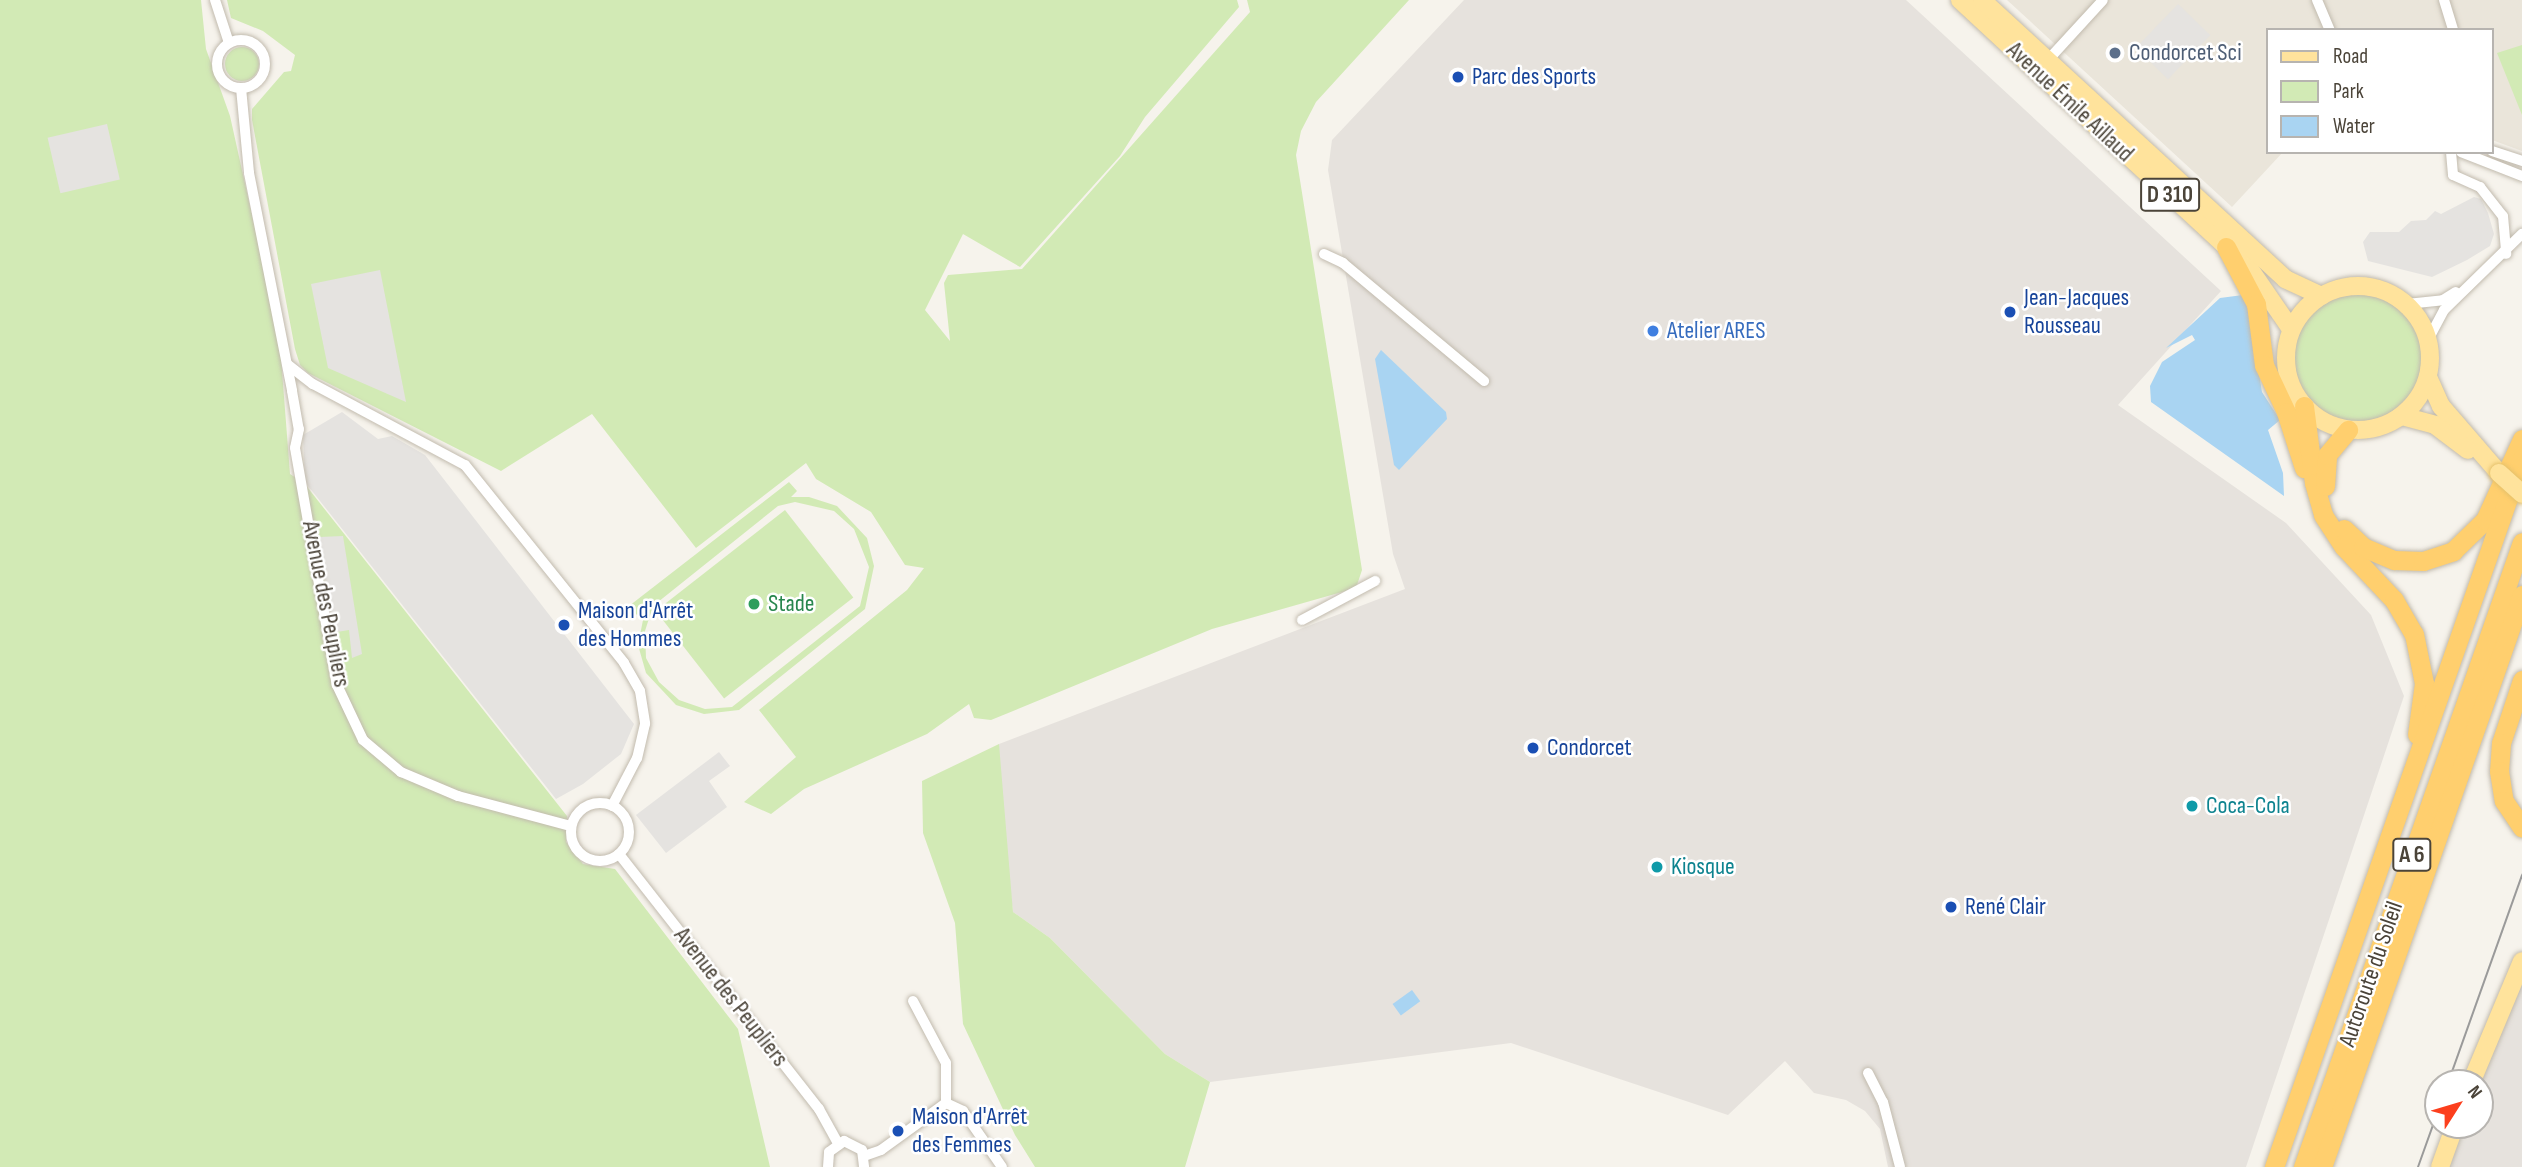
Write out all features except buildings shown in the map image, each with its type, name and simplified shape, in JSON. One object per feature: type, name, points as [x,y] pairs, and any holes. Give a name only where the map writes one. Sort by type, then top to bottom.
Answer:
[{"type":"highway","points":[[2226,247],[2256,304],[2264,365],[2286,412],[2318,505],[2344,547],[2401,609],[2414,634],[2423,667],[2423,702],[2409,767],[2352,943]]},
{"type":"highway","points":[[2304,406],[2318,505]]},
{"type":"highway","points":[[2348,430],[2331,448],[2325,463],[2324,480],[2334,513],[2363,547],[2382,557],[2412,562],[2444,555],[2474,533],[2490,510],[2522,439]]},
{"type":"highway","points":[[2274,1167],[2522,458]]},
{"type":"highway","name":"Autoroute du Soleil","points":[[2303,1167],[2522,542]]},
{"type":"highway","name":"Autoroute du Soleil","points":[[2322,1167],[2522,594]]},
{"type":"highway","points":[[2522,680],[2499,758],[2504,801],[2522,828]]},
{"type":"main road","name":"Avenue Émile Aillaud","points":[[1960,0],[2226,247],[2267,290],[2291,329]]},
{"type":"main road","name":"Avenue Émile Aillaud","points":[[1982,0],[2285,279],[2321,296]]},
{"type":"main road","points":[[2428,377],[2402,416],[2387,425],[2348,430],[2321,420],[2304,406],[2287,375],[2291,329],[2321,296],[2344,286],[2366,286],[2407,304],[2428,340],[2428,377],[2441,406],[2522,494]]},
{"type":"main road","points":[[2402,416],[2435,425],[2500,473]]},
{"type":"main road","points":[[2477,1069],[2522,961]]},
{"type":"main road","points":[[2440,1167],[2450,1139]]},
{"type":"street","points":[[215,0],[229,43]]},
{"type":"street","points":[[2048,60],[2103,0]]},
{"type":"street","points":[[2316,0],[2329,28]]},
{"type":"street","points":[[2445,0],[2453,28]]},
{"type":"street","points":[[251,42],[264,59],[257,82],[242,88],[226,82],[218,69],[219,54],[229,43],[251,42]]},
{"type":"street","name":"Avenue des Peupliers","points":[[242,88],[249,173],[299,429],[295,448],[337,685],[363,740],[401,772],[458,796],[571,826]]},
{"type":"street","points":[[2494,152],[2522,162]]},
{"type":"street","points":[[2451,154],[2453,175],[2480,187],[2503,216],[2506,254]]},
{"type":"street","points":[[2466,154],[2522,176]]},
{"type":"street","points":[[2428,340],[2444,310],[2465,288],[2506,254],[2522,234]]},
{"type":"street","points":[[1324,254],[1343,263],[1484,381]]},
{"type":"street","points":[[2407,304],[2443,300],[2465,288]]},
{"type":"street","points":[[287,364],[313,384],[465,466],[624,663],[640,691],[645,724],[636,758],[612,806]]},
{"type":"street","points":[[1302,620],[1375,581]]},
{"type":"street","points":[[590,804],[612,806],[629,829],[619,855],[600,862],[580,855],[570,836],[577,813],[590,804]]},
{"type":"street","name":"Avenue des Peupliers","points":[[619,855],[819,1110],[838,1143]]},
{"type":"street","points":[[913,1001],[946,1063],[946,1103]]},
{"type":"street","points":[[1868,1073],[1883,1101],[1900,1167]]},
{"type":"street","points":[[828,1167],[829,1152],[838,1143],[857,1145],[864,1162],[946,1103]]},
{"type":"street","points":[[946,1103],[963,1111],[1002,1167]]},
{"type":"shaded area","points":[[1464,0],[1906,0],[2221,291],[2118,405],[2286,523],[2371,615],[2404,696],[2246,1167],[1888,1167],[1880,1129],[1865,1111],[1846,1100],[1814,1093],[1785,1061],[1728,1115],[1511,1043],[1210,1082],[1165,1054],[1050,938],[1013,912],[994,756],[999,744],[1405,589],[1393,554],[1328,170],[1332,140]]},
{"type":"shaded area","points":[[2007,0],[2522,0],[2522,151],[2494,141],[2494,28],[2266,28],[2266,154],[2281,154],[2232,207]]},
{"type":"shaded area","points":[[2178,4],[2210,35],[2168,79],[2136,48]]},
{"type":"shaded area","points":[[107,124],[120,180],[60,193],[48,138]]},
{"type":"shaded area","points":[[2474,197],[2481,199],[2494,234],[2490,246],[2467,260],[2432,277],[2368,261],[2363,242],[2370,232],[2399,232],[2411,221],[2426,220],[2435,211],[2441,214]]},
{"type":"shaded area","points":[[380,270],[406,402],[328,368],[311,284]]},
{"type":"shaded area","points":[[342,412],[378,439],[392,436],[425,455],[634,724],[621,754],[583,784],[556,799],[305,482],[303,435]]},
{"type":"shaded area","points":[[343,536],[362,654],[352,658],[349,630],[331,633],[319,537]]},
{"type":"shaded area","points":[[719,752],[730,766],[709,781],[727,807],[666,853],[636,815]]},
{"type":"shaded area","points":[[2522,984],[2522,1167],[2447,1167],[2457,1139],[2494,1139],[2494,1069],[2485,1069],[2504,1016]]},
{"type":"green space","points":[[0,0],[201,0],[206,49],[230,116],[267,283],[281,358],[290,474],[304,483],[567,816],[566,842],[583,864],[615,869],[738,1029],[770,1167],[0,1167]]},
{"type":"green space","points":[[227,0],[1237,0],[1239,7],[1145,117],[1120,156],[1020,267],[963,234],[925,310],[950,341],[944,283],[948,275],[1022,269],[1250,12],[1247,0],[1409,0],[1316,102],[1301,131],[1296,155],[1362,570],[1356,588],[1212,629],[991,720],[974,718],[969,704],[927,734],[804,789],[771,814],[744,802],[796,757],[759,710],[907,590],[924,568],[905,565],[871,512],[816,479],[806,463],[696,548],[592,414],[501,471],[308,373],[300,365],[295,349],[252,120],[252,109],[284,72],[291,71],[295,55],[263,31],[231,18]]},
{"type":"green space","points":[[2522,45],[2522,115],[2497,53]]},
{"type":"green space","points":[[242,47],[254,52],[259,64],[254,76],[242,81],[230,76],[225,64],[230,52]]},
{"type":"green space","points":[[2359,294],[2384,299],[2405,313],[2419,334],[2424,359],[2419,384],[2405,405],[2384,419],[2359,424],[2334,419],[2313,405],[2299,384],[2294,359],[2299,334],[2313,313],[2334,299]]},
{"type":"green space","points":[[789,482],[797,491],[791,497],[809,497],[837,506],[867,538],[874,566],[865,609],[739,710],[704,714],[676,705],[646,673],[638,645],[645,610],[637,615],[629,606]],"holes":[[[795,502],[834,511],[854,529],[869,567],[860,606],[732,707],[705,709],[679,700],[659,682],[646,658],[645,631],[653,606],[778,506]]]},
{"type":"green space","name":"Stade","points":[[785,510],[853,597],[724,698],[656,611]]},
{"type":"green space","points":[[999,744],[1013,912],[1050,938],[1165,1054],[1210,1082],[1185,1167],[1035,1167],[1015,1135],[963,1024],[955,923],[923,833],[922,781]]},
{"type":"water","points":[[2243,295],[2248,305],[2262,392],[2280,420],[2268,430],[2283,473],[2284,496],[2151,402],[2150,386],[2162,362],[2195,340],[2192,335],[2166,348],[2220,298]]},
{"type":"water","points":[[1381,350],[1446,412],[1447,419],[1399,470],[1394,465],[1375,359]]},
{"type":"water","points":[[1412,990],[1420,1001],[1401,1015],[1393,1004]]},
{"type":"tram line","points":[[2453,1069],[2522,875]]},
{"type":"tram line","points":[[2418,1167],[2428,1139]]},
{"type":"place","name":"Condorcet Sci","points":[[2115,53]]},
{"type":"place","name":"Parc des Sports","points":[[1458,77]]},
{"type":"place","name":"Jean-Jacques Rousseau","points":[[2010,312]]},
{"type":"place","name":"Atelier ARES","points":[[1653,331]]},
{"type":"place","name":"Stade","points":[[754,604]]},
{"type":"place","name":"Maison d'Arrêt des Hommes","points":[[564,625]]},
{"type":"place","name":"Condorcet","points":[[1533,748]]},
{"type":"place","name":"Coca-Cola","points":[[2192,806]]},
{"type":"place","name":"Kiosque","points":[[1657,867]]},
{"type":"place","name":"René Clair","points":[[1951,907]]},
{"type":"place","name":"Maison d'Arrêt des Femmes","points":[[898,1131]]}]
